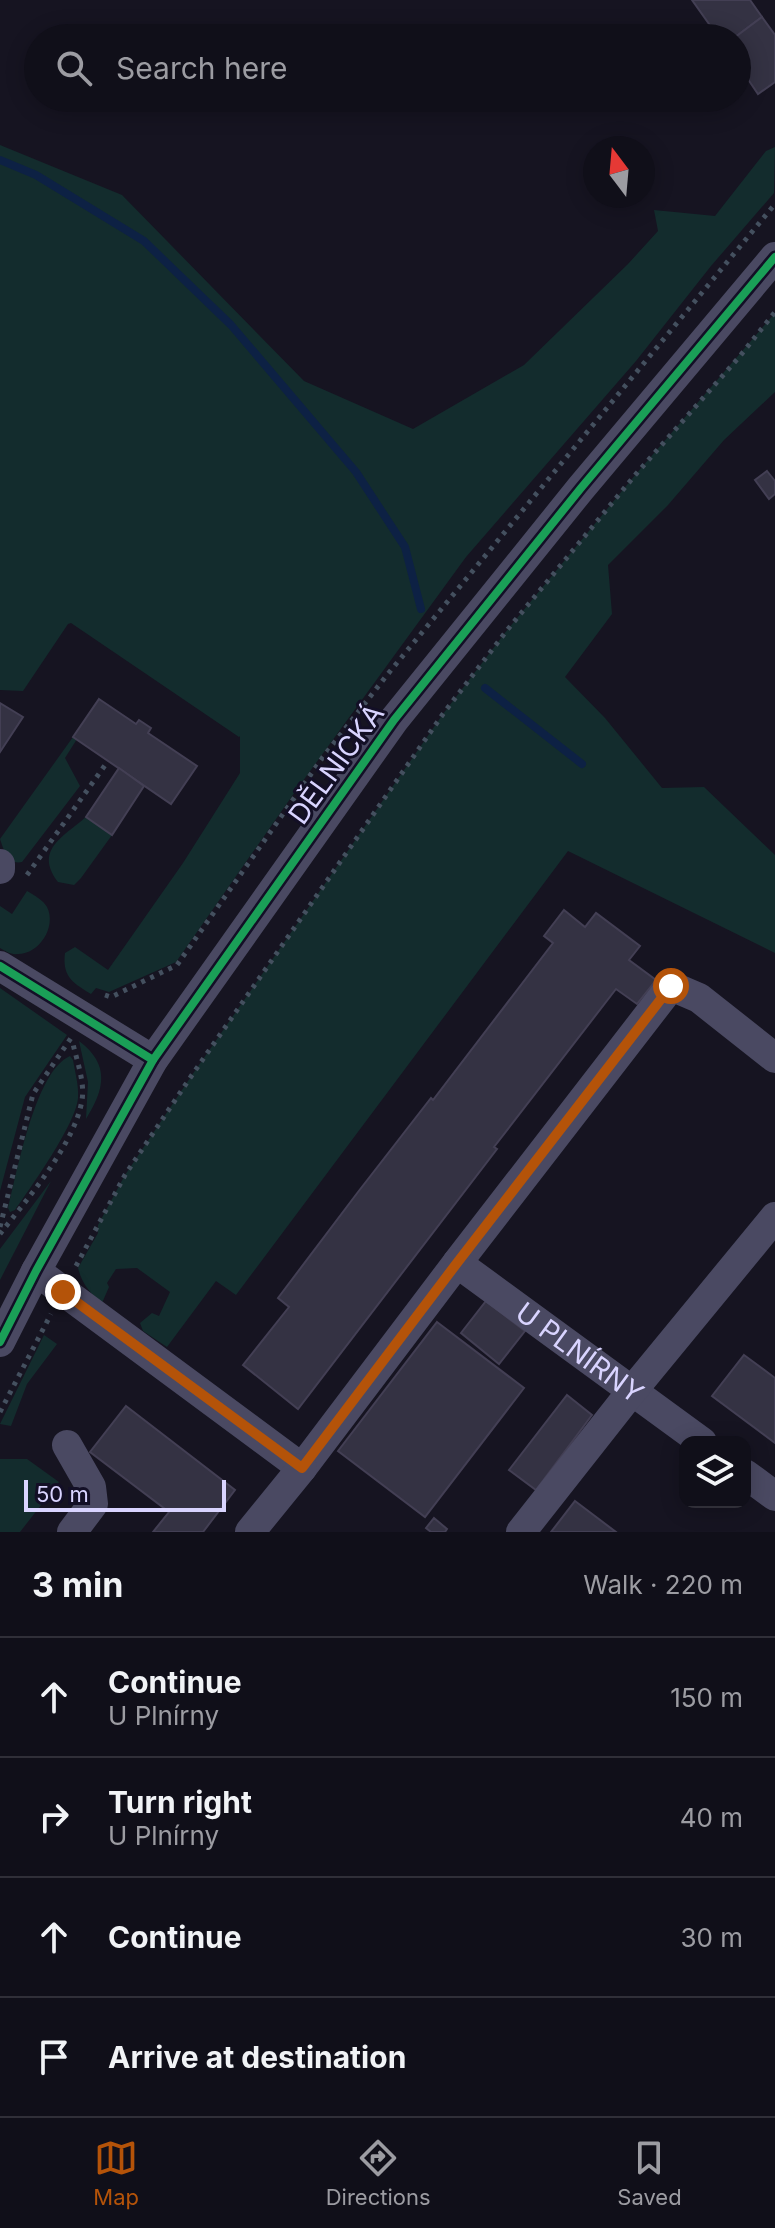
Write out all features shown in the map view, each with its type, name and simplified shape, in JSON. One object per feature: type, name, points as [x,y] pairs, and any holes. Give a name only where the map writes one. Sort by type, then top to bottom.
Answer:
[{"type":"street","name":"DĚLNICKÁ","points":[[0,1342],[153,1060],[394,720],[581,488],[775,257]]},
{"type":"street","points":[[0,966],[78,1028],[153,1060]]},
{"type":"street","points":[[250,1532],[671,986],[699,998],[775,1058]]},
{"type":"street","points":[[521,1532],[775,1217]]},
{"type":"street","name":"U PLNÍRNY","points":[[457,1263],[694,1436]]},
{"type":"street","points":[[36,1271],[302,1468]]},
{"type":"street","points":[[67,1445],[91,1487],[93,1504],[72,1532]]},
{"type":"street","points":[[751,1478],[775,1496]]},
{"type":"path","points":[[0,1227],[33,1094],[99,993],[111,997],[177,965],[323,757],[387,675],[775,204]]},
{"type":"path","points":[[0,1412],[125,1175],[443,714],[508,629],[636,474],[775,312]]},
{"type":"path","points":[[8,871],[108,761]]},
{"type":"path","points":[[0,1234],[51,1168],[77,1120],[83,1097],[78,1028]]},
{"type":"green space","points":[[0,145],[122,195],[304,381],[413,429],[524,365],[658,231],[654,210],[715,216],[766,151],[775,147],[774,193],[636,361],[466,557],[176,962],[109,992],[96,988],[91,994],[74,983],[65,968],[65,953],[75,947],[108,970],[183,863],[240,773],[240,736],[71,623],[23,691],[0,690]]},
{"type":"green space","points":[[775,313],[775,392],[724,440],[668,505],[608,565],[612,614],[565,677],[605,718],[662,788],[704,787],[775,855],[775,953],[568,851],[236,1295],[216,1281],[167,1347],[143,1331],[140,1323],[152,1313],[159,1316],[170,1292],[137,1268],[116,1269],[107,1283],[109,1287],[102,1303],[87,1288],[78,1268],[125,1175],[443,714],[508,629],[636,474]]},
{"type":"green space","points":[[73,737],[77,739],[65,758],[80,786],[22,862],[13,861],[7,856],[0,839]]},
{"type":"green space","points":[[86,817],[112,835],[74,885],[58,882],[51,871],[50,853],[61,838]]},
{"type":"green space","points":[[27,891],[47,907],[50,923],[39,944],[26,953],[15,954],[0,948],[0,906],[12,914]]},
{"type":"green space","points":[[0,988],[67,1035],[25,1097],[0,1191]]},
{"type":"green space","points":[[79,1041],[96,1059],[101,1078],[97,1098],[86,1119],[88,1082]]},
{"type":"green space","points":[[70,1056],[78,1098],[70,1123],[15,1210],[10,1212],[8,1208],[37,1101],[58,1065]]},
{"type":"green space","points":[[51,1181],[0,1280],[0,1249]]},
{"type":"green space","points":[[44,1335],[57,1344],[27,1384],[11,1426],[0,1424]]},
{"type":"green space","points":[[0,1459],[27,1459],[59,1482],[20,1532],[0,1532]]},
{"type":"building","points":[[692,0],[750,0],[762,17],[751,25],[709,24]]},
{"type":"building","points":[[762,17],[775,35],[775,82],[758,94],[751,84],[751,25]]},
{"type":"building","points":[[767,471],[775,481],[775,494],[769,499],[755,480]]},
{"type":"building","points":[[99,699],[136,724],[139,720],[151,728],[148,733],[197,766],[171,804],[73,737]]},
{"type":"building","points":[[0,703],[23,717],[0,752]]},
{"type":"building","points":[[119,768],[144,786],[112,835],[86,817]]},
{"type":"building","points":[[564,910],[585,927],[596,913],[640,946],[629,960],[656,980],[637,1004],[616,989],[298,1409],[243,1365],[289,1307],[278,1298],[553,943],[544,936]]},
{"type":"building","points":[[486,1301],[525,1331],[499,1364],[461,1333]]},
{"type":"building","points":[[437,1322],[524,1388],[425,1517],[338,1451]]},
{"type":"building","points":[[744,1355],[775,1378],[775,1443],[712,1396]]},
{"type":"building","points":[[567,1395],[592,1415],[536,1490],[509,1470]]},
{"type":"building","points":[[126,1406],[235,1490],[203,1532],[153,1532],[169,1512],[90,1452]]},
{"type":"building","points":[[575,1501],[616,1532],[551,1532]]},
{"type":"building","points":[[434,1518],[447,1529],[445,1532],[431,1532],[426,1528]]},
{"type":"waterway","points":[[0,160],[36,175],[144,241],[231,325],[356,472],[405,547],[421,609]]},
{"type":"waterway","points":[[485,688],[582,764]]},
{"type":"cycle path","points":[[0,1342],[153,1060],[394,720],[581,488],[775,257]]},
{"type":"cycle path","points":[[0,966],[153,1060]]},
{"type":"route","points":[[63,1292],[302,1468],[671,986]]}]
